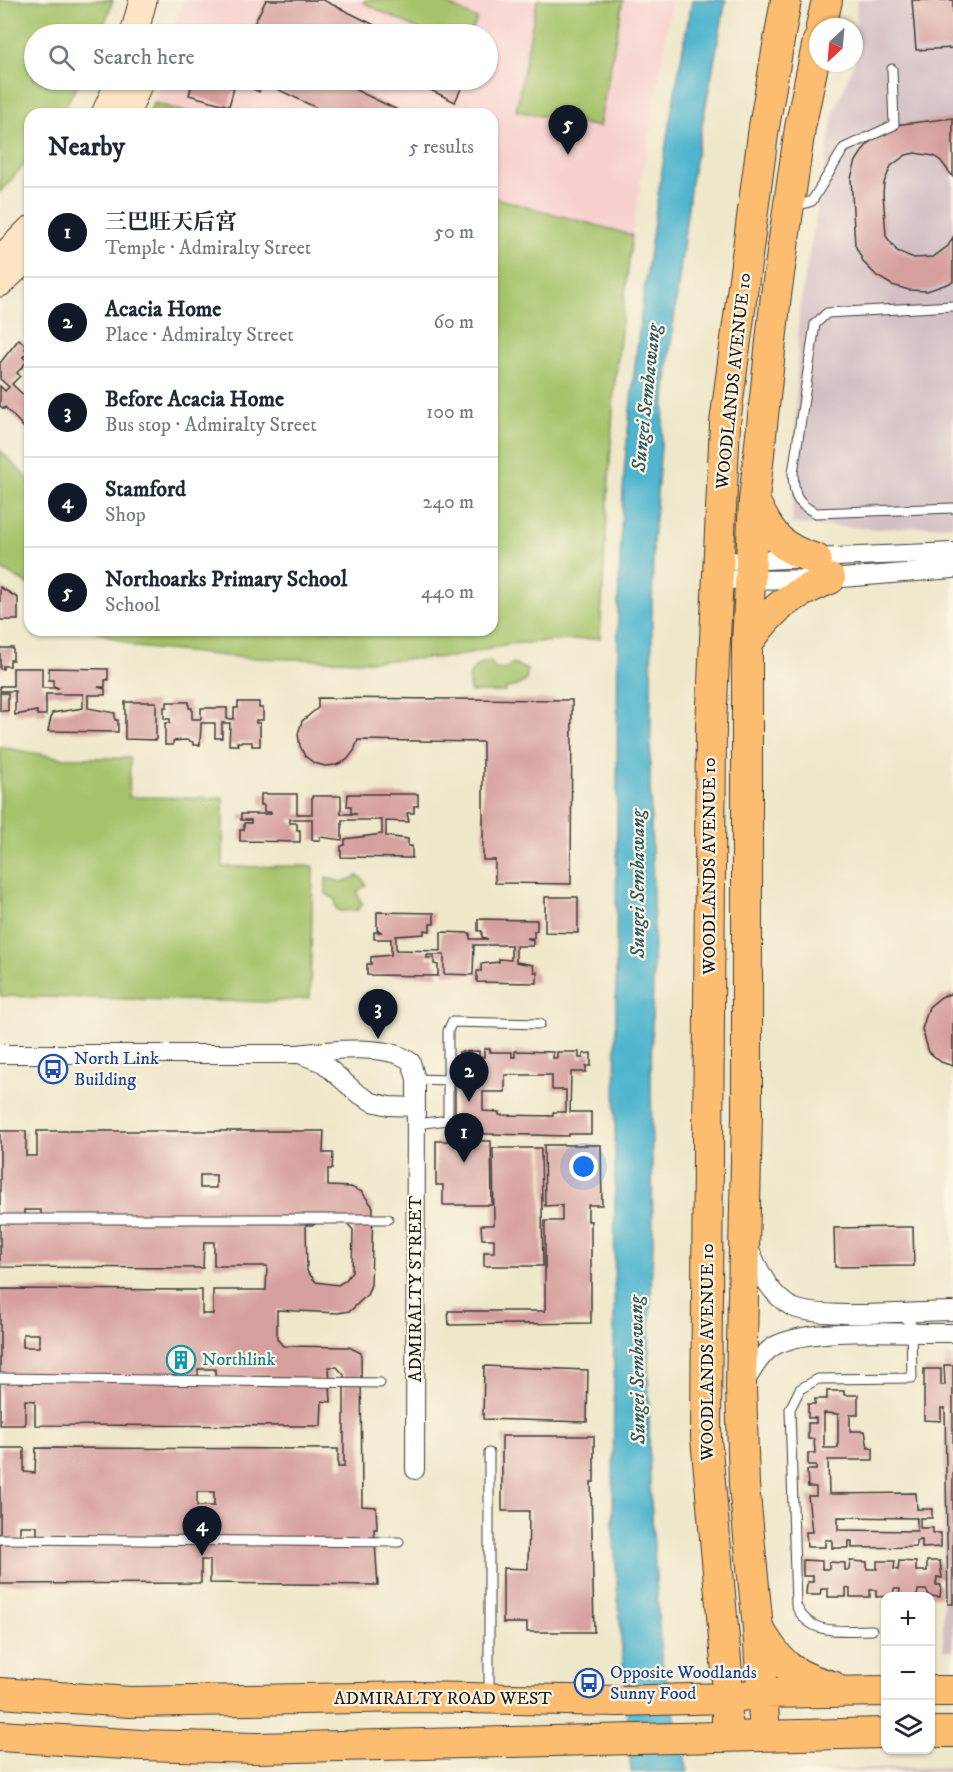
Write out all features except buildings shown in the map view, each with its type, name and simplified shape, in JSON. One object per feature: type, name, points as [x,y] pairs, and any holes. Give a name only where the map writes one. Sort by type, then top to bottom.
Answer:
[{"type":"main road","points":[[137,24],[143,0]]},
{"type":"main road","points":[[156,24],[162,0]]},
{"type":"main road","name":"WOODLANDS AVENUE 10","points":[[727,1736],[728,1698],[706,1438],[710,812],[717,571],[725,423],[764,127],[786,0]]},
{"type":"main road","points":[[823,18],[826,0]]},
{"type":"main road","name":"WOODLANDS AVENUE 10","points":[[765,1734],[758,1628],[744,1485],[741,1388],[742,1233],[747,1115],[749,571],[754,500],[776,295],[800,128],[811,72]]},
{"type":"main road","points":[[108,108],[116,90]]},
{"type":"main road","points":[[128,108],[136,90]]},
{"type":"main road","points":[[0,260],[24,236]]},
{"type":"main road","points":[[0,283],[24,261]]},
{"type":"main road","points":[[747,644],[777,607],[823,569],[777,540],[767,528],[754,500]]},
{"type":"main road","points":[[758,1628],[776,1656],[800,1676],[852,1692]]},
{"type":"main road","name":"ADMIRALTY ROAD WEST","points":[[0,1694],[130,1702],[489,1699],[619,1701],[728,1698],[763,1693],[881,1691]]},
{"type":"main road","points":[[935,1691],[953,1691]]},
{"type":"main road","points":[[935,1732],[953,1732]]},
{"type":"main road","points":[[0,1736],[141,1745],[256,1748],[692,1738],[765,1734],[881,1733]]},
{"type":"street","points":[[823,569],[953,552]]},
{"type":"street","points":[[717,571],[953,568]]},
{"type":"street","points":[[0,1054],[297,1054],[323,1050],[394,1053],[411,1062],[416,1079]]},
{"type":"street","points":[[297,1054],[323,1063],[357,1093],[372,1102],[416,1115]]},
{"type":"street","name":"ADMIRALTY STREET","points":[[415,1470],[416,1079]]},
{"type":"street","points":[[742,1233],[762,1277],[791,1306],[813,1313],[953,1311]]},
{"type":"street","points":[[741,1388],[763,1356],[774,1346],[807,1335],[953,1333]]},
{"type":"lane","points":[[789,209],[812,201],[844,148],[894,125],[892,69]]},
{"type":"lane","points":[[953,306],[827,313],[822,316],[815,324],[793,473],[794,495],[805,508],[816,513],[953,508]]},
{"type":"lane","points":[[416,1115],[448,1120],[448,1031],[452,1022],[540,1024]]},
{"type":"lane","points":[[416,1079],[449,1080]]},
{"type":"lane","points":[[0,1219],[388,1219]]},
{"type":"lane","points":[[872,1630],[825,1630],[814,1627],[800,1615],[796,1605],[790,1409],[800,1389],[818,1379],[912,1378],[912,1334],[908,1319],[896,1312]]},
{"type":"lane","points":[[0,1378],[380,1383]]},
{"type":"lane","points":[[489,1453],[489,1699]]},
{"type":"lane","points":[[0,1539],[399,1542]]},
{"type":"shaded area","points":[[183,0],[672,0],[632,235],[498,199],[498,108],[172,108],[154,103],[157,90],[498,90],[498,24],[176,24]]},
{"type":"shaded area","points":[[857,0],[953,0],[953,525],[879,529],[792,524],[799,311],[834,113],[850,72],[863,72],[863,18],[856,18]]},
{"type":"shaded area","points":[[945,1356],[953,1356],[953,1650],[943,1650]]},
{"type":"shaded area","points":[[953,1767],[953,1772],[762,1772]]},
{"type":"green space","points":[[0,0],[113,0],[105,24],[24,24],[24,90],[74,90],[64,108],[24,108],[24,165],[0,192]]},
{"type":"green space","points":[[365,0],[439,0],[477,19],[475,24],[408,24],[364,3]]},
{"type":"green space","points":[[537,0],[623,0],[599,127],[516,111]]},
{"type":"green space","points":[[154,103],[172,108],[151,108]]},
{"type":"green space","points":[[498,199],[632,235],[614,391],[600,638],[507,644],[452,657],[371,661],[247,658],[136,647],[109,636],[498,636]]},
{"type":"green space","points":[[0,450],[24,475],[24,582],[0,568]]},
{"type":"green space","points":[[490,661],[495,668],[503,670],[513,663],[527,670],[526,681],[515,687],[507,688],[505,692],[471,692],[469,681],[474,668]]},
{"type":"green space","points":[[0,747],[62,758],[130,758],[129,797],[223,798],[223,867],[313,866],[310,998],[271,1002],[0,996]]},
{"type":"green space","points":[[357,876],[362,878],[366,885],[357,892],[362,904],[358,910],[340,911],[336,908],[335,899],[326,894],[326,878],[342,882]]},
{"type":"water","name":"Sungei Sembawang","points":[[692,0],[726,0],[691,182],[667,375],[653,541],[650,784],[654,927],[651,1078],[653,1243],[648,1364],[650,1485],[661,1657],[688,1772],[631,1772],[613,1530],[618,602],[624,470],[638,338],[662,169]]},
{"type":"place","name":"Northoarks Primary School","points":[[568,155]]},
{"type":"place","name":"Before Acacia Home","points":[[378,1039]]},
{"type":"place","name":"North Link Building","points":[[53,1069]]},
{"type":"place","name":"Acacia Home","points":[[469,1102]]},
{"type":"place","name":"三巴旺天后宮","points":[[464,1163]]},
{"type":"place","name":"Northlink","points":[[181,1360]]},
{"type":"place","name":"Stamford","points":[[202,1556]]},
{"type":"place","name":"Opposite Woodlands Sunny Food","points":[[589,1683]]}]
